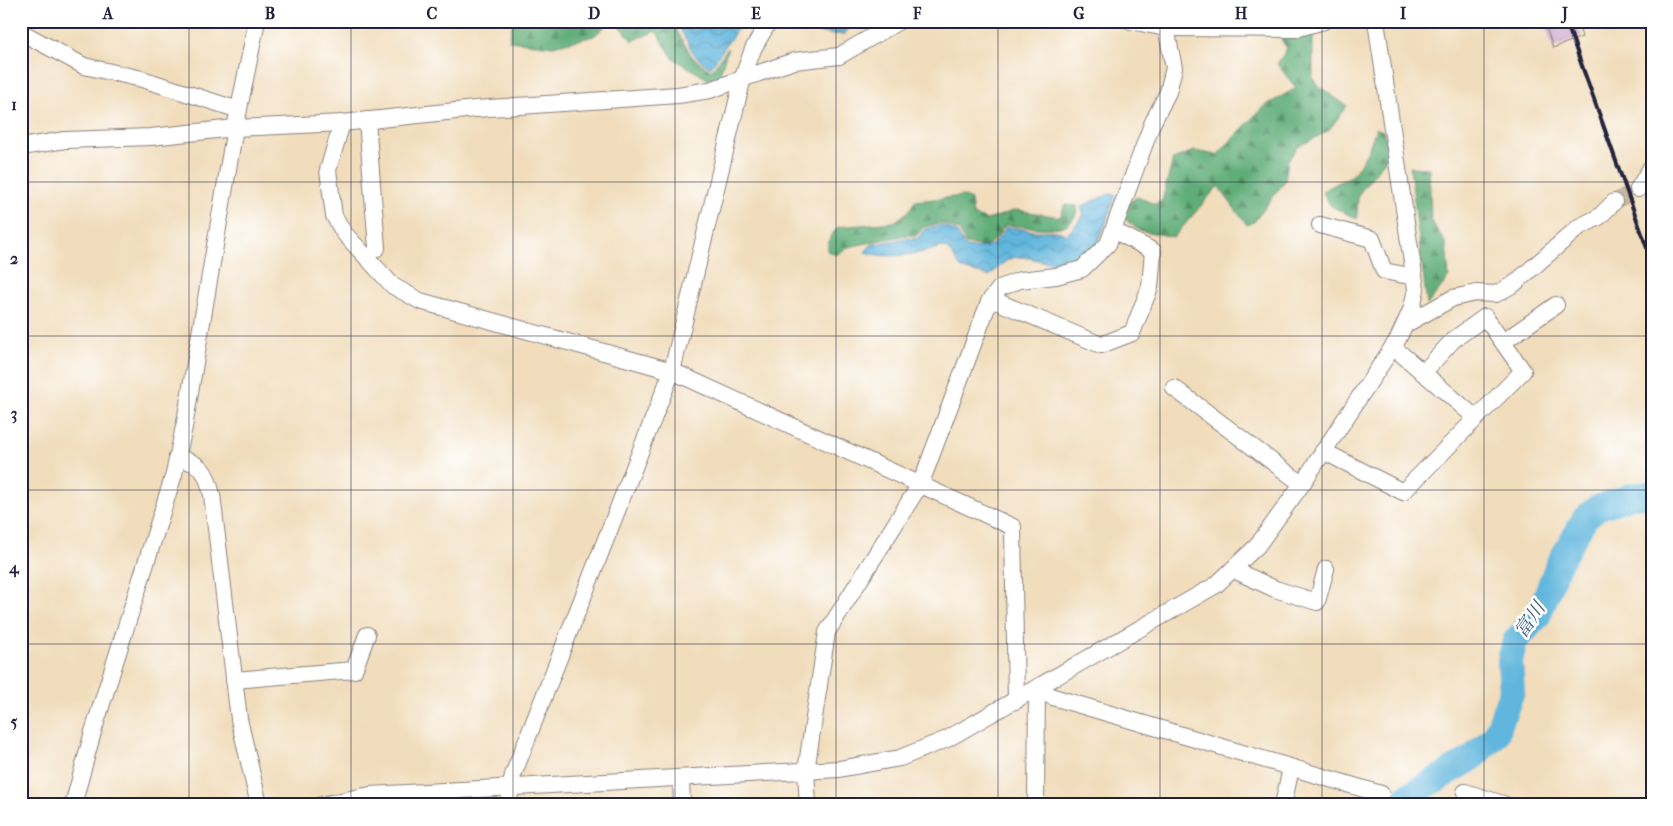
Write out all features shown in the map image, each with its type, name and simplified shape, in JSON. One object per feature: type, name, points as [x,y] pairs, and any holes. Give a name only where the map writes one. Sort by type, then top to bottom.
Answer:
[{"type":"street","points":[[72,805],[92,732],[159,527],[186,422],[235,128],[257,21]]},
{"type":"street","points":[[508,805],[513,775],[672,371],[743,77],[753,49],[769,21]]},
{"type":"street","points":[[21,148],[65,140],[150,137],[235,128],[342,122],[475,109],[678,95],[710,90],[743,77],[794,61],[839,56],[898,21]]},
{"type":"street","points":[[1130,21],[1166,28],[1295,29],[1324,21]]},
{"type":"street","points":[[321,805],[370,794],[806,771],[848,768],[900,758],[947,739],[1016,701],[1192,601],[1234,570],[1257,546],[1302,484],[1393,347],[1406,324],[1412,308],[1416,289],[1376,21]]},
{"type":"street","points":[[808,805],[806,771],[827,632],[921,483],[992,299],[1000,288],[1020,280],[1056,276],[1082,269],[1108,244],[1152,124],[1168,92],[1174,68],[1166,28]]},
{"type":"street","points":[[21,32],[84,66],[142,79],[239,110]]},
{"type":"street","points":[[367,120],[378,248]]},
{"type":"street","points":[[342,122],[328,170],[334,216],[344,233],[393,286],[420,300],[672,371],[1013,526],[1016,701]]},
{"type":"street","points":[[1638,189],[1652,166]]},
{"type":"street","points":[[1406,324],[1431,308],[1453,298],[1476,293],[1496,294],[1514,284],[1579,227],[1598,217],[1614,202]]},
{"type":"street","points":[[1320,225],[1372,239],[1384,271],[1414,277]]},
{"type":"street","points":[[992,299],[1101,345],[1132,333],[1150,287],[1153,251],[1113,230]]},
{"type":"street","points":[[1502,342],[1556,305]]},
{"type":"street","points":[[1324,451],[1403,492],[1523,371],[1485,317],[1453,340],[1423,373]]},
{"type":"street","points":[[1393,347],[1476,418]]},
{"type":"street","points":[[1174,388],[1302,484]]},
{"type":"street","points":[[177,457],[197,464],[208,475],[239,719],[259,805]]},
{"type":"street","points":[[1234,570],[1275,589],[1317,602],[1326,569]]},
{"type":"street","points":[[234,680],[354,670],[367,635]]},
{"type":"street","points":[[1037,689],[1053,697],[1381,794]]},
{"type":"street","points":[[1036,805],[1037,689]]},
{"type":"street","points":[[1283,805],[1291,768]]},
{"type":"street","points":[[681,778],[682,805]]},
{"type":"street","points":[[1465,792],[1506,805]]},
{"type":"green space","points":[[513,21],[671,21],[693,58],[711,71],[728,48],[719,76],[709,80],[673,58],[656,31],[632,41],[623,29],[610,22],[594,36],[553,46],[509,41]]},
{"type":"green space","points":[[1313,31],[1313,79],[1320,87],[1347,106],[1328,131],[1298,147],[1288,160],[1285,181],[1254,222],[1247,225],[1218,186],[1174,237],[1138,230],[1124,218],[1129,202],[1137,197],[1155,204],[1162,201],[1173,159],[1194,151],[1217,155],[1263,107],[1296,88],[1277,64],[1287,48],[1280,38],[1294,38]]},
{"type":"green space","points":[[1376,128],[1383,131],[1388,144],[1386,159],[1358,195],[1357,219],[1331,206],[1322,191],[1353,175],[1368,151]]},
{"type":"green space","points":[[1410,167],[1429,168],[1431,221],[1446,244],[1449,277],[1427,305]]},
{"type":"green space","points":[[963,196],[971,200],[973,215],[987,220],[1016,210],[1060,217],[1065,205],[1077,206],[1075,217],[1069,223],[1060,227],[1049,228],[1005,225],[997,238],[985,247],[966,244],[959,230],[941,223],[924,227],[916,236],[907,235],[848,247],[836,255],[827,251],[830,237],[838,227],[894,222],[908,212],[915,201]]},
{"type":"water","points":[[676,21],[743,21],[710,68],[695,56]]},
{"type":"water","points":[[792,21],[853,21],[845,34],[831,34],[804,28]]},
{"type":"water","points":[[1110,194],[1116,195],[1098,242],[1088,254],[1071,263],[1053,263],[1017,257],[1009,259],[989,276],[962,269],[948,249],[942,247],[913,254],[894,256],[865,252],[871,245],[906,238],[917,239],[925,229],[941,225],[956,231],[966,247],[980,248],[990,246],[998,239],[1006,227],[1035,231],[1055,231],[1067,235],[1084,215],[1081,206]]},
{"type":"building","points":[[1562,21],[1577,21],[1582,37],[1553,48],[1546,27]]},
{"type":"waterway","name":"富川","points":[[1393,805],[1471,759],[1496,735],[1512,691],[1510,661],[1515,641],[1538,616],[1558,565],[1585,518],[1597,508],[1631,496],[1652,494]]},
{"type":"tunnel","points":[[1614,202],[1638,189]]},
{"type":"railway","points":[[1566,21],[1652,262]]}]
